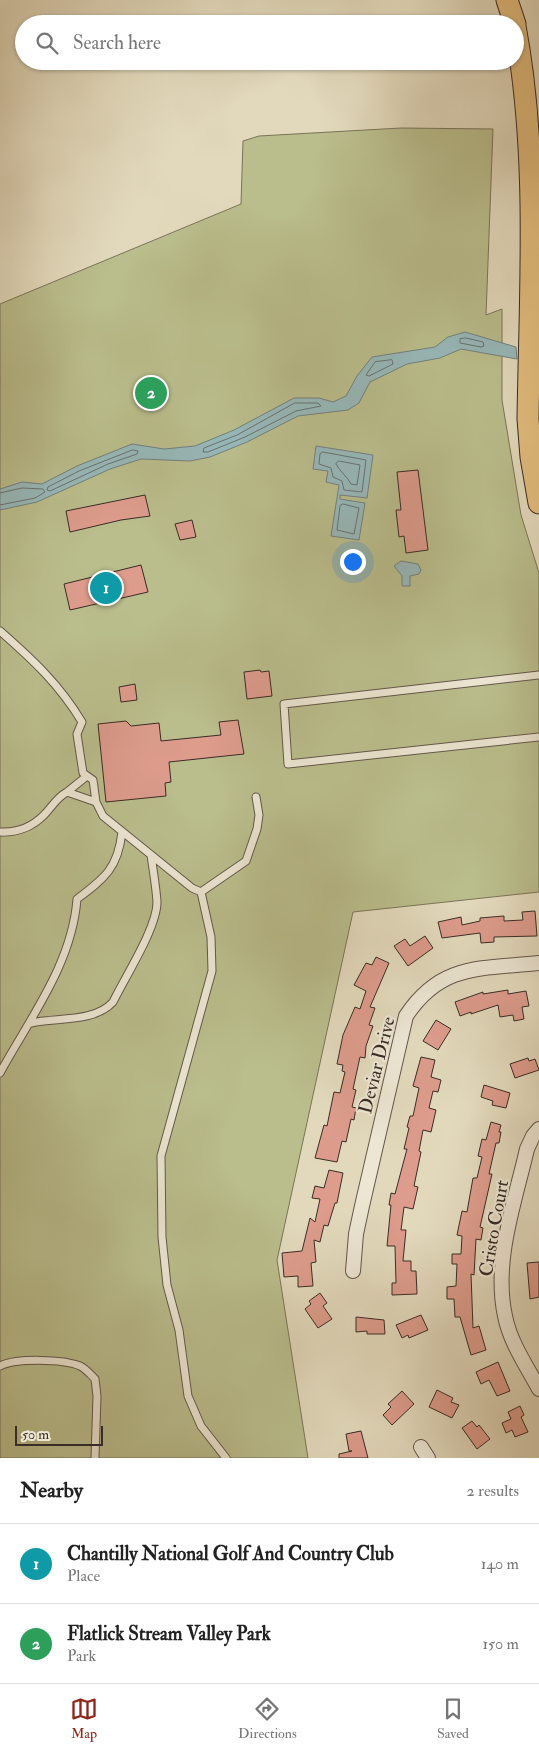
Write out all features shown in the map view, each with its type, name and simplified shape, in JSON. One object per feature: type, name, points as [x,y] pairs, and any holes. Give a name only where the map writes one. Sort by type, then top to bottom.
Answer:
[{"type":"main road","points":[[507,0],[512,15]]},
{"type":"main road","points":[[524,65],[531,96],[536,134],[535,262],[529,370],[529,429],[539,503]]},
{"type":"street","name":"Deviar Drive","points":[[353,1271],[356,1234],[406,1016],[422,994],[446,978],[464,972],[539,963]]},
{"type":"street","name":"Cristo Court","points":[[539,1129],[527,1149],[502,1259],[501,1290],[505,1317],[514,1342],[539,1389]]},
{"type":"lane","points":[[0,631],[34,660],[82,722],[77,734],[83,773],[93,780],[96,802],[103,816],[192,888],[201,892]]},
{"type":"lane","points":[[539,675],[284,704],[288,764],[539,737]]},
{"type":"lane","points":[[0,832],[12,833],[33,824],[44,815],[57,798],[87,776]]},
{"type":"lane","points":[[67,792],[96,802]]},
{"type":"lane","points":[[201,892],[246,861],[257,829],[259,815],[256,797]]},
{"type":"lane","points":[[0,1073],[31,1023],[60,964],[75,918],[77,899],[111,870],[118,856],[122,832]]},
{"type":"lane","points":[[31,1023],[50,1019],[90,1016],[107,1008],[113,1002],[148,933],[157,903],[151,855]]},
{"type":"lane","points":[[201,892],[211,937],[212,971],[161,1156],[162,1237],[167,1285],[178,1330],[188,1396],[201,1426],[226,1458]]},
{"type":"lane","points":[[0,1366],[26,1362],[59,1362],[81,1366],[95,1379],[97,1396],[95,1458]]},
{"type":"green space","points":[[401,128],[493,129],[486,315],[502,309],[502,400],[521,515],[539,573],[539,892],[353,912],[277,1260],[308,1458],[0,1458],[0,304],[241,204],[243,141],[259,136]]},
{"type":"water","points":[[465,332],[516,347],[517,359],[461,349],[440,358],[407,364],[370,382],[359,403],[348,410],[298,416],[247,442],[210,457],[190,461],[141,459],[110,469],[37,502],[0,510],[0,489],[22,482],[42,484],[77,466],[132,444],[164,449],[195,446],[234,430],[294,398],[319,398],[333,402],[346,396],[357,376],[372,357],[435,347],[448,337]]},
{"type":"water","points":[[316,446],[373,455],[367,498],[340,495],[340,499],[365,503],[359,540],[331,536],[339,485],[326,482],[328,471],[313,469]]},
{"type":"water","points":[[401,561],[418,564],[421,570],[419,574],[410,576],[410,586],[402,586],[402,576],[394,566]]},
{"type":"building","points":[[418,470],[428,550],[406,553],[404,536],[399,537],[396,510],[401,510],[397,472]]},
{"type":"building","points":[[145,495],[150,516],[121,520],[70,532],[66,511]]},
{"type":"building","points":[[192,520],[196,537],[180,540],[175,524]]},
{"type":"building","points":[[141,565],[148,592],[70,610],[64,584]]},
{"type":"building","points":[[260,670],[261,672],[269,671],[272,696],[247,699],[244,672]]},
{"type":"building","points":[[135,684],[137,700],[121,702],[119,687]]},
{"type":"building","points":[[238,720],[244,754],[169,762],[171,782],[165,783],[166,796],[106,802],[98,724],[126,721],[131,726],[159,723],[161,741],[221,735],[219,722]]},
{"type":"building","points":[[535,911],[537,936],[494,937],[494,942],[481,943],[480,933],[442,938],[438,922],[461,917],[462,925],[480,921],[480,918],[504,916],[504,921],[523,920],[522,912]]},
{"type":"building","points":[[425,936],[433,948],[408,966],[394,946],[405,939],[410,946]]},
{"type":"building","points":[[376,957],[389,963],[370,1007],[375,1008],[369,1025],[373,1026],[366,1046],[365,1058],[360,1057],[353,1089],[356,1090],[352,1107],[356,1108],[354,1120],[351,1119],[346,1142],[342,1141],[337,1162],[315,1158],[324,1125],[327,1126],[334,1092],[340,1093],[345,1072],[342,1071],[343,1065],[337,1064],[343,1035],[355,1007],[360,1009],[366,991],[354,985],[366,963],[372,965]]},
{"type":"building","points":[[508,990],[508,994],[526,991],[529,1006],[522,1007],[524,1019],[514,1021],[513,1015],[500,1017],[498,1005],[460,1016],[455,1002],[483,992],[483,994]]},
{"type":"building","points":[[436,1020],[451,1029],[438,1050],[423,1041]]},
{"type":"building","points":[[421,1057],[435,1060],[431,1077],[441,1080],[438,1092],[433,1091],[429,1108],[436,1110],[431,1132],[423,1130],[419,1151],[421,1152],[414,1186],[418,1187],[413,1209],[404,1207],[401,1230],[406,1230],[403,1261],[411,1261],[411,1271],[416,1271],[417,1294],[392,1295],[392,1283],[396,1283],[395,1246],[387,1246],[391,1205],[389,1205],[391,1193],[395,1194],[407,1149],[404,1149],[409,1128],[407,1127],[410,1116],[413,1116],[419,1088],[413,1086]]},
{"type":"building","points":[[528,1058],[529,1061],[535,1059],[539,1070],[515,1078],[510,1064]]},
{"type":"building","points":[[484,1085],[510,1093],[506,1108],[492,1105],[493,1101],[481,1097]]},
{"type":"building","points":[[491,1122],[501,1125],[499,1132],[501,1132],[499,1143],[496,1143],[489,1174],[492,1174],[480,1227],[483,1228],[481,1240],[476,1239],[474,1275],[471,1274],[473,1328],[479,1326],[486,1350],[471,1355],[460,1317],[455,1317],[454,1299],[447,1299],[447,1287],[456,1286],[457,1264],[452,1264],[452,1254],[461,1254],[462,1236],[457,1235],[462,1211],[467,1212],[473,1178],[477,1178],[482,1157],[478,1156],[482,1139],[486,1140]]},
{"type":"building","points":[[329,1170],[343,1173],[337,1203],[335,1203],[328,1226],[324,1225],[320,1242],[314,1240],[316,1262],[311,1263],[313,1286],[298,1287],[298,1276],[284,1277],[282,1253],[302,1251],[310,1218],[315,1222],[320,1199],[312,1198],[315,1186],[324,1188]]},
{"type":"building","points":[[539,1262],[539,1297],[530,1299],[527,1263]]},
{"type":"building","points":[[320,1293],[327,1303],[323,1306],[332,1319],[318,1328],[305,1309],[311,1304],[309,1301]]},
{"type":"building","points":[[421,1315],[428,1330],[409,1338],[408,1335],[402,1338],[396,1325]]},
{"type":"building","points":[[356,1317],[384,1320],[385,1334],[367,1334],[367,1331],[356,1332]]},
{"type":"building","points":[[498,1362],[510,1391],[497,1396],[489,1380],[481,1384],[476,1372]]},
{"type":"building","points":[[437,1390],[453,1398],[451,1402],[459,1405],[452,1418],[429,1407]]},
{"type":"building","points":[[402,1391],[414,1404],[392,1425],[383,1415],[391,1407],[388,1404]]},
{"type":"building","points":[[520,1406],[524,1415],[521,1417],[528,1432],[515,1437],[512,1430],[506,1433],[502,1423],[511,1419],[508,1412]]},
{"type":"building","points":[[472,1421],[477,1427],[479,1425],[490,1439],[477,1449],[462,1428]]},
{"type":"building","points":[[361,1431],[368,1458],[339,1458],[339,1454],[352,1451],[349,1451],[346,1434]]},
{"type":"place","name":"Flatlick Stream Valley Park","points":[[151,393]]},
{"type":"place","name":"Chantilly National Golf And Country Club","points":[[106,588]]}]
